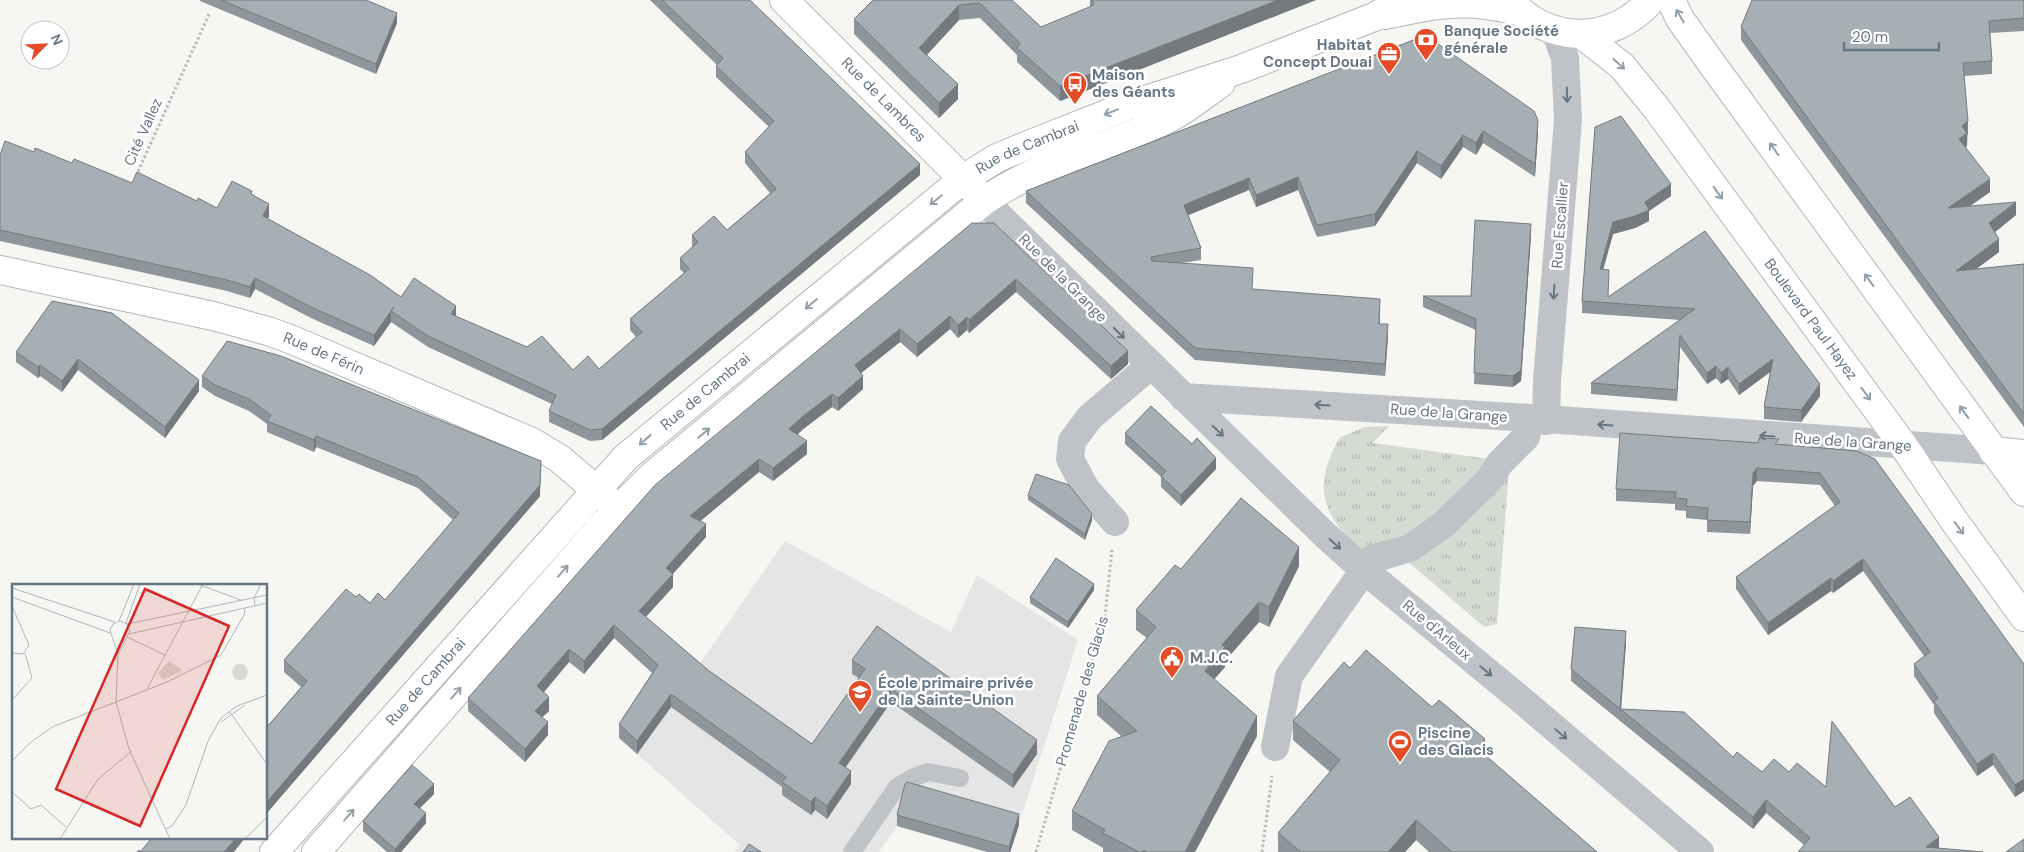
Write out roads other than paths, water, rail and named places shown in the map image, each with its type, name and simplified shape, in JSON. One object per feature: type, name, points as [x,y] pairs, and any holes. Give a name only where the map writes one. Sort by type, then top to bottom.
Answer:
[{"type":"main road","name":"Rue de Lambres","points":[[784,0],[984,201]]},
{"type":"main road","name":"Rue de Cambrai","points":[[274,852],[596,488],[645,440],[963,179],[989,162],[1028,144],[1127,106],[1241,69],[1374,17],[1404,0]]},
{"type":"main road","points":[[1568,33],[1604,31],[1636,15],[1651,0]]},
{"type":"main road","points":[[1671,0],[1680,19],[2024,492]]},
{"type":"main road","name":"Rue de Cambrai","points":[[1374,17],[1420,8],[1459,4],[1514,6]]},
{"type":"main road","name":"Boulevard Paul Hayez","points":[[1514,6],[1543,26],[1568,33],[1622,66],[1635,80],[1903,445],[1955,522],[2024,617]]},
{"type":"main road","name":"Rue de Cambrai","points":[[316,852],[618,510],[660,469],[984,201],[1037,171],[1159,123],[1190,105],[1241,69]]},
{"type":"main road","name":"Rue de Férin","points":[[0,270],[213,316],[268,331],[317,350],[532,442],[560,459],[596,488],[618,510]]},
{"type":"main road","points":[[1993,451],[2024,454]]},
{"type":"street","name":"Rue Escallier","points":[[1275,747],[1289,676],[1372,559],[1410,548],[1442,526],[1489,480],[1500,463],[1526,437],[1538,420],[1547,381],[1568,120],[1565,58],[1568,33]]},
{"type":"street","name":"Rue de la Grange","points":[[984,201],[1183,397],[1993,451]]},
{"type":"street","points":[[1115,522],[1086,489],[1070,458],[1072,440],[1090,418],[1151,365]]},
{"type":"street","name":"Rue d'Arleux","points":[[1183,397],[1324,534],[1364,570],[1524,702],[1700,852]]},
{"type":"lane","points":[[852,852],[897,787],[912,778],[928,772],[960,778]]},
{"type":"place","name":"Banque Société générale","points":[[1426,61]]},
{"type":"place","name":"Habitat Concept Douai","points":[[1389,75]]},
{"type":"place","name":"Maison des Géants","points":[[1075,105]]},
{"type":"place","name":"M.J.C.","points":[[1172,679]]},
{"type":"place","name":"École primaire privée de la Sainte-Union","points":[[860,713]]},
{"type":"place","name":"Piscine des Glacis","points":[[1400,763]]}]
